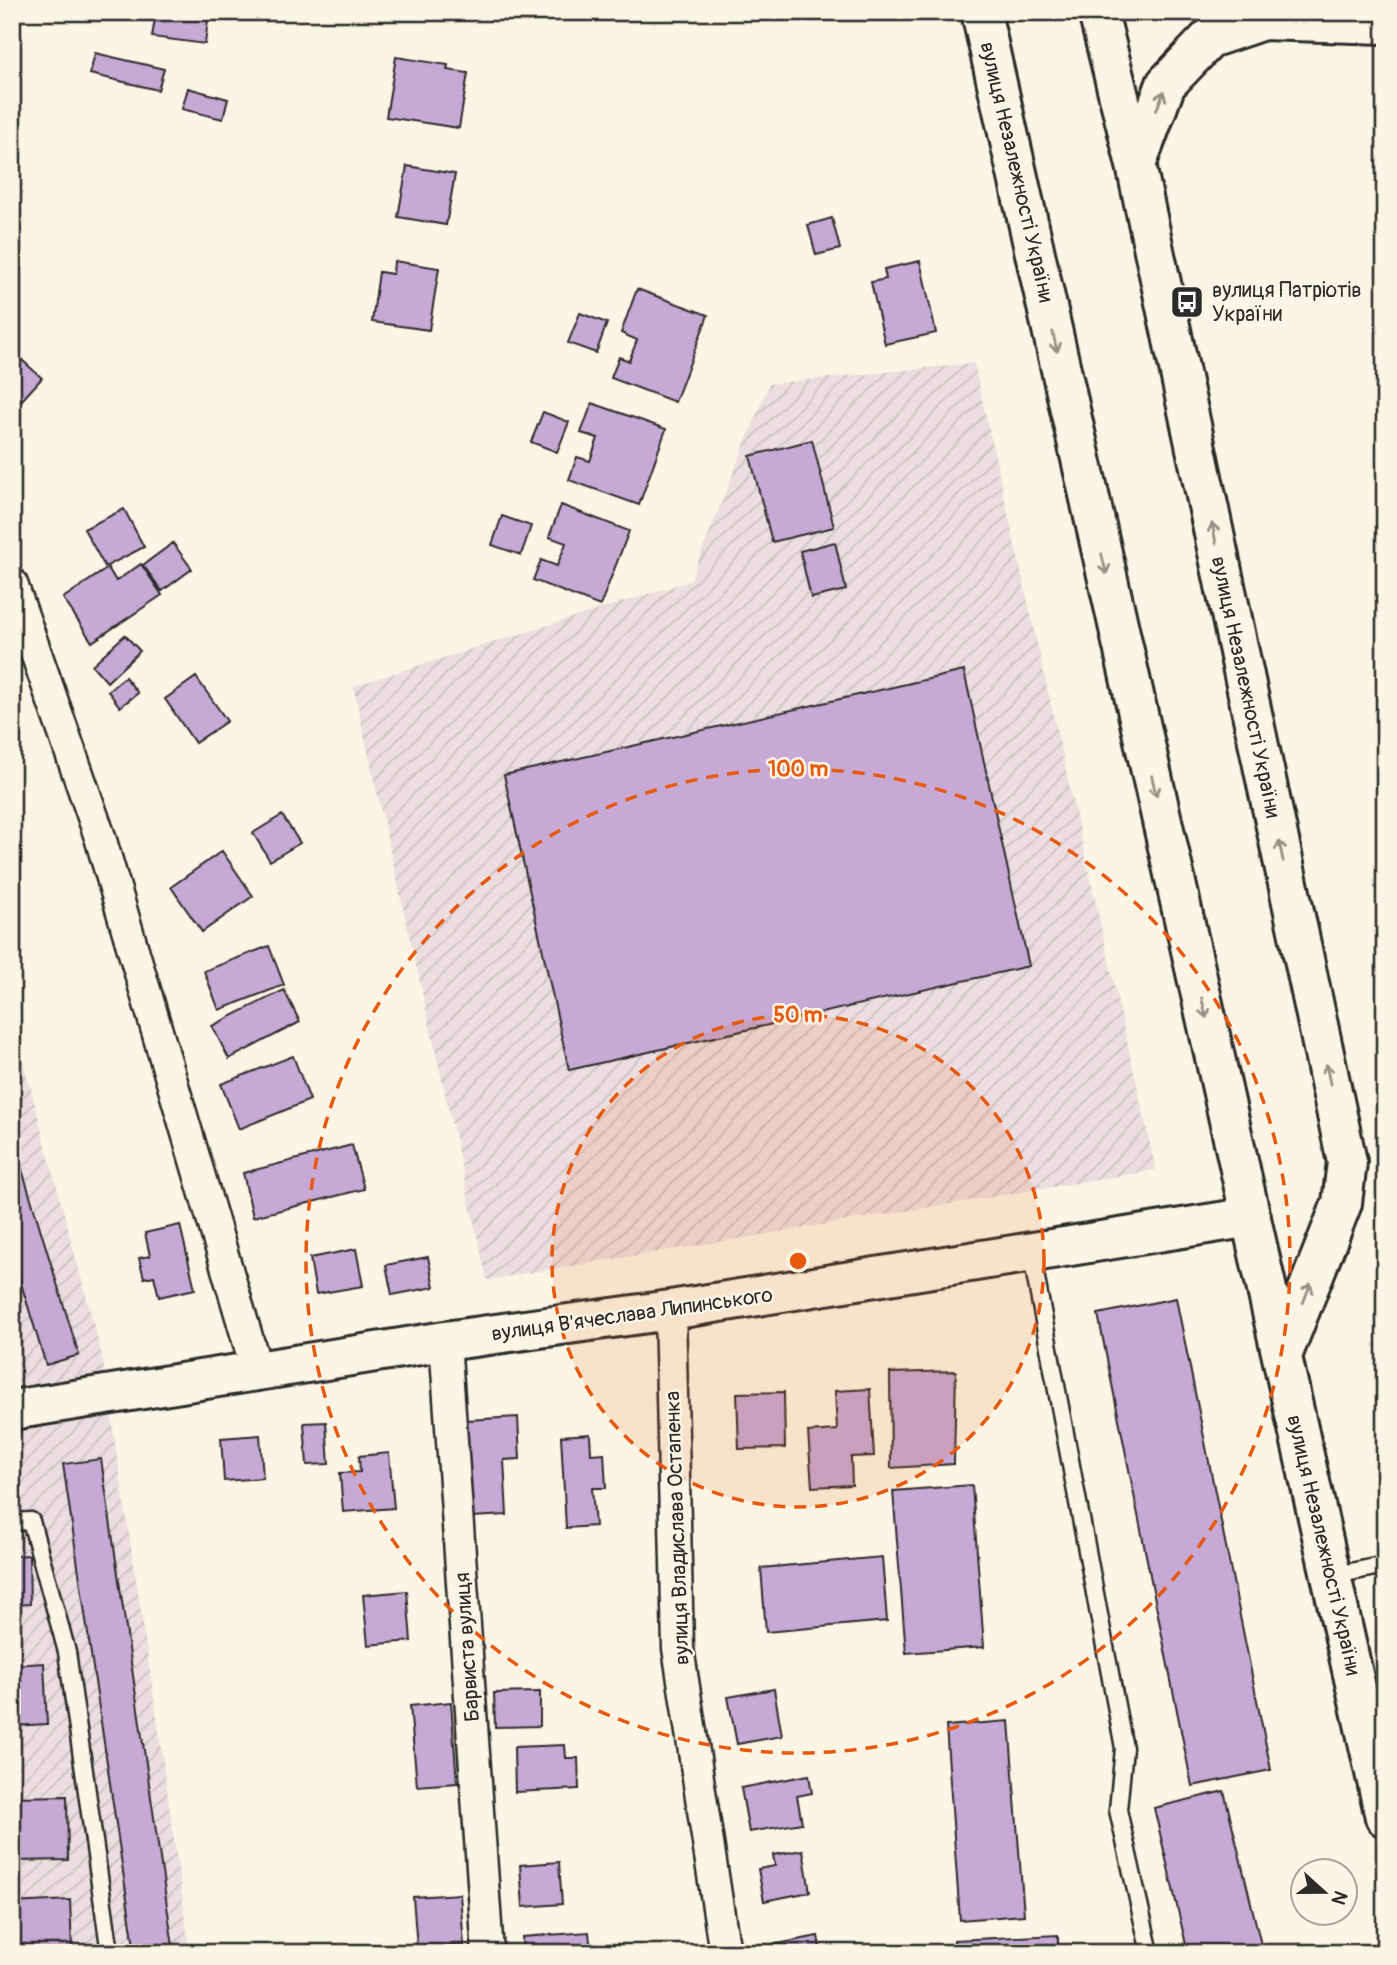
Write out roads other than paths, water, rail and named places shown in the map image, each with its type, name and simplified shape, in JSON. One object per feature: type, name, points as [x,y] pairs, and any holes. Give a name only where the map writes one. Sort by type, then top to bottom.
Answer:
[{"type":"street","name":"вулиця Незалежності України","points":[[981,12],[1385,1816]]},
{"type":"street","name":"вулиця Незалежності України","points":[[1098,12],[1136,165],[1347,1162],[1342,1203],[1282,1356]]},
{"type":"street","points":[[1380,12],[1385,15]]},
{"type":"street","points":[[1136,165],[1166,84],[1210,38],[1263,20],[1385,24]]},
{"type":"street","points":[[12,584],[100,837],[257,1371]]},
{"type":"street","name":"вулиця В'ячеслава Липинського","points":[[12,1410],[445,1341],[670,1310],[1251,1217]]},
{"type":"street","name":"вулиця Владислава Остапенка","points":[[670,1310],[678,1648],[725,1953]]},
{"type":"street","name":"Барвиста вулиця","points":[[445,1341],[488,1953]]},
{"type":"lane","points":[[1031,1252],[1124,1748],[1118,1810],[1150,1953]]},
{"type":"lane","points":[[12,1522],[31,1521],[66,1652],[110,1953]]},
{"type":"lane","points":[[1331,1576],[1385,1565]]},
{"type":"place","name":"вулиця Патріотів України","points":[[1187,302]]}]
